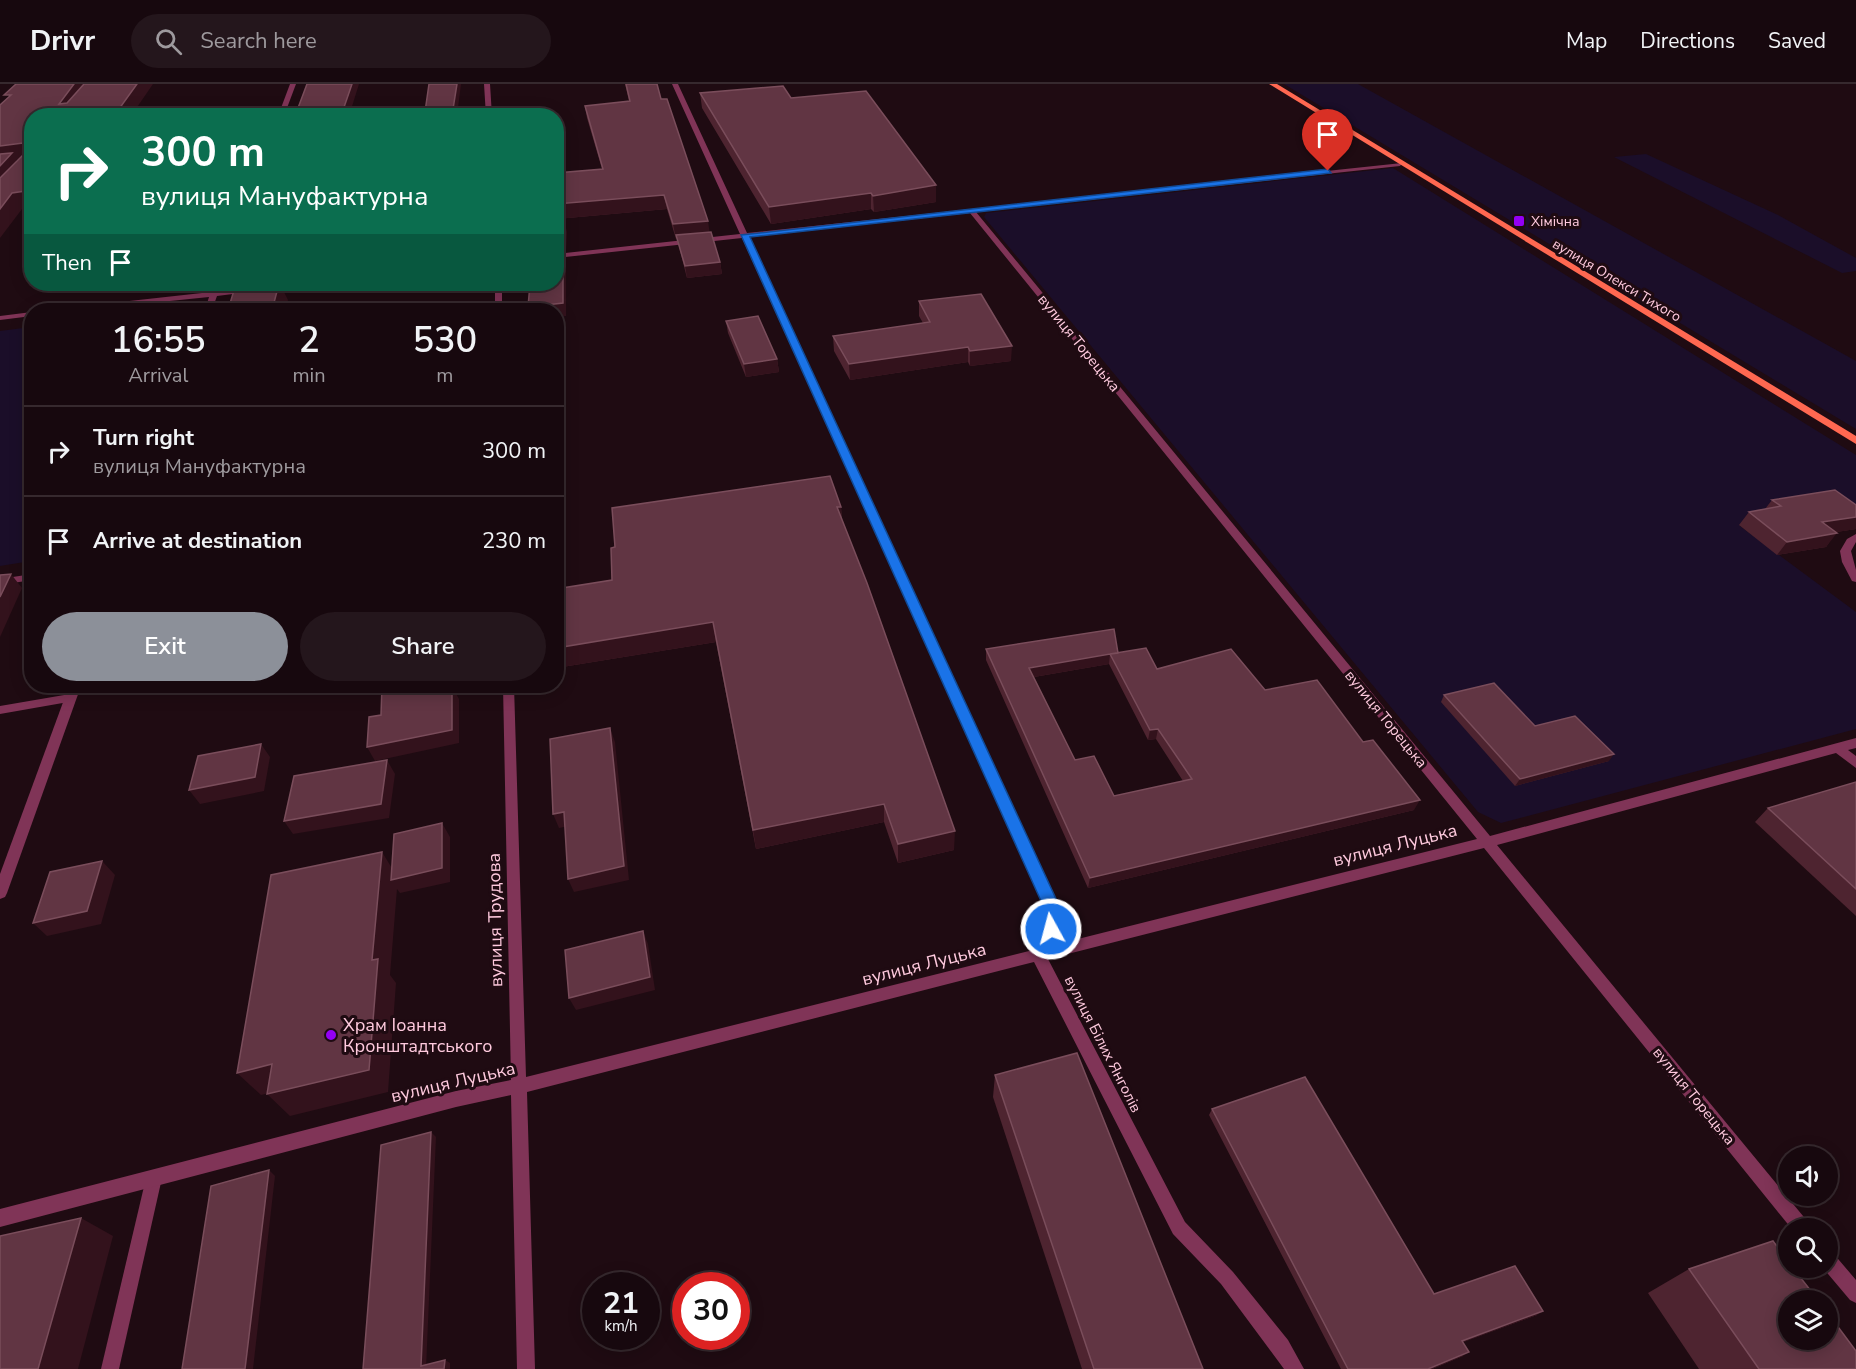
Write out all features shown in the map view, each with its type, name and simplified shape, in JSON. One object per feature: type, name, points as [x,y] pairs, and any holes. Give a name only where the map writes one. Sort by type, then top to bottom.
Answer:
[{"type":"main road","name":"вулиця Олекси Тихого","points":[[1272,84],[1856,441]]},
{"type":"street","points":[[284,108],[293,84]]},
{"type":"street","points":[[487,84],[488,108]]},
{"type":"street","points":[[675,84],[1049,901],[1051,929],[1038,955]]},
{"type":"street","points":[[564,255],[1400,164]]},
{"type":"street","name":"вулиця Торецька","points":[[971,210],[1794,1218]]},
{"type":"street","points":[[212,303],[216,291]]},
{"type":"street","points":[[131,303],[242,291]]},
{"type":"street","points":[[0,318],[24,315]]},
{"type":"street","points":[[1856,537],[1850,540],[1845,549],[1847,563],[1856,579]]},
{"type":"street","points":[[0,582],[24,578]]},
{"type":"street","points":[[0,710],[68,693]]},
{"type":"street","points":[[0,893],[72,693]]},
{"type":"street","name":"вулиця Трудова","points":[[508,693],[526,1369]]},
{"type":"street","name":"вулиця Луцька","points":[[0,1218],[456,1099],[519,1086],[1487,842],[1856,743]]},
{"type":"street","points":[[1838,748],[1856,763]]},
{"type":"street","name":"вулиця Білих Янголів","points":[[1038,955],[1179,1228],[1227,1278],[1295,1369]]},
{"type":"street","points":[[110,1369],[154,1178]]},
{"type":"street","points":[[1838,1272],[1856,1294]]},
{"type":"shaded area","points":[[1284,84],[1358,84],[1856,361],[1856,429]]},
{"type":"shaded area","points":[[1646,154],[1778,215],[1856,258],[1856,271],[1842,273],[1614,157]]},
{"type":"shaded area","points":[[1393,168],[1856,455],[1856,526],[1740,526],[1856,612],[1856,729],[1501,823],[1478,812],[984,217],[986,213]]},
{"type":"shaded area","points":[[24,328],[24,562],[0,566],[0,331]]},
{"type":"building","points":[[16,84],[74,84],[59,104],[67,103],[84,84],[137,84],[120,108],[24,108],[24,144],[0,146],[0,105],[11,95],[4,95]]},
{"type":"building","points":[[307,84],[352,84],[344,108],[298,108]]},
{"type":"building","points":[[429,84],[457,84],[453,108],[426,108]]},
{"type":"building","points":[[626,84],[657,84],[661,99],[667,99],[708,221],[673,224],[664,195],[564,203],[564,172],[603,169],[585,106],[630,101]]},
{"type":"building","points":[[783,86],[791,98],[866,91],[936,185],[873,196],[871,193],[769,207],[700,93]]},
{"type":"building","points":[[12,153],[0,166],[0,154]]},
{"type":"building","points":[[24,154],[24,191],[12,193],[0,209],[0,178]]},
{"type":"building","points":[[711,232],[720,262],[685,266],[676,235]]},
{"type":"building","points":[[234,291],[277,291],[274,303],[230,303]]},
{"type":"building","points":[[529,291],[563,291],[563,303],[528,303]]},
{"type":"building","points":[[981,294],[1012,346],[970,351],[968,347],[849,364],[833,336],[930,322],[919,301]]},
{"type":"building","points":[[758,316],[777,359],[744,364],[726,321]]},
{"type":"building","points":[[830,476],[841,507],[837,507],[867,583],[955,831],[898,844],[884,804],[753,830],[713,622],[564,647],[564,588],[612,580],[611,548],[615,547],[612,508]]},
{"type":"building","points":[[1835,490],[1856,505],[1856,517],[1822,522],[1837,533],[1787,542],[1749,512],[1781,506],[1772,500]]},
{"type":"building","points":[[11,574],[0,597],[0,575]]},
{"type":"building","points":[[1114,629],[1118,653],[1146,648],[1157,669],[1231,649],[1265,690],[1317,680],[1363,742],[1373,740],[1420,800],[1090,878],[986,649]],"holes":[[[1110,654],[1150,730],[1158,729],[1192,779],[1114,796],[1094,756],[1075,760],[1029,668]]]},
{"type":"building","points":[[1494,683],[1535,726],[1575,716],[1614,754],[1520,779],[1444,695]]},
{"type":"building","points":[[382,693],[452,693],[452,730],[367,747],[369,717],[381,715]]},
{"type":"building","points":[[610,728],[624,866],[568,879],[564,812],[553,814],[550,739]]},
{"type":"building","points":[[261,744],[255,777],[189,790],[198,756]]},
{"type":"building","points":[[387,760],[381,804],[284,821],[294,776]]},
{"type":"building","points":[[1856,782],[1856,889],[1768,808]]},
{"type":"building","points":[[442,823],[442,868],[391,880],[394,834]]},
{"type":"building","name":"Храм Іоанна Кронштадтського","points":[[382,852],[372,960],[378,959],[369,1070],[267,1094],[272,1064],[237,1073],[271,875]]},
{"type":"building","points":[[102,861],[87,911],[33,923],[50,872]]},
{"type":"building","points":[[643,931],[650,977],[569,998],[565,950]]},
{"type":"building","points":[[1077,1053],[1203,1369],[1094,1369],[995,1075]]},
{"type":"building","points":[[1305,1077],[1434,1294],[1515,1266],[1543,1311],[1462,1341],[1469,1352],[1428,1369],[1348,1369],[1212,1109]]},
{"type":"building","points":[[431,1132],[421,1366],[445,1360],[444,1369],[363,1369],[381,1145]]},
{"type":"building","points":[[269,1170],[245,1369],[182,1369],[211,1186]]},
{"type":"building","points":[[81,1218],[38,1369],[0,1369],[0,1236]]},
{"type":"building","points":[[1773,1241],[1778,1248],[1778,1278],[1801,1278],[1810,1290],[1778,1290],[1778,1350],[1838,1350],[1838,1327],[1856,1351],[1856,1369],[1759,1369],[1689,1269]]},
{"type":"place","name":"Хімічна","points":[[1519,221]]},
{"type":"place","name":"Храм Іоанна Кронштадтського","points":[[331,1035]]},
{"type":"route","points":[[1051,929],[1049,901],[745,235],[1328,171]]}]
